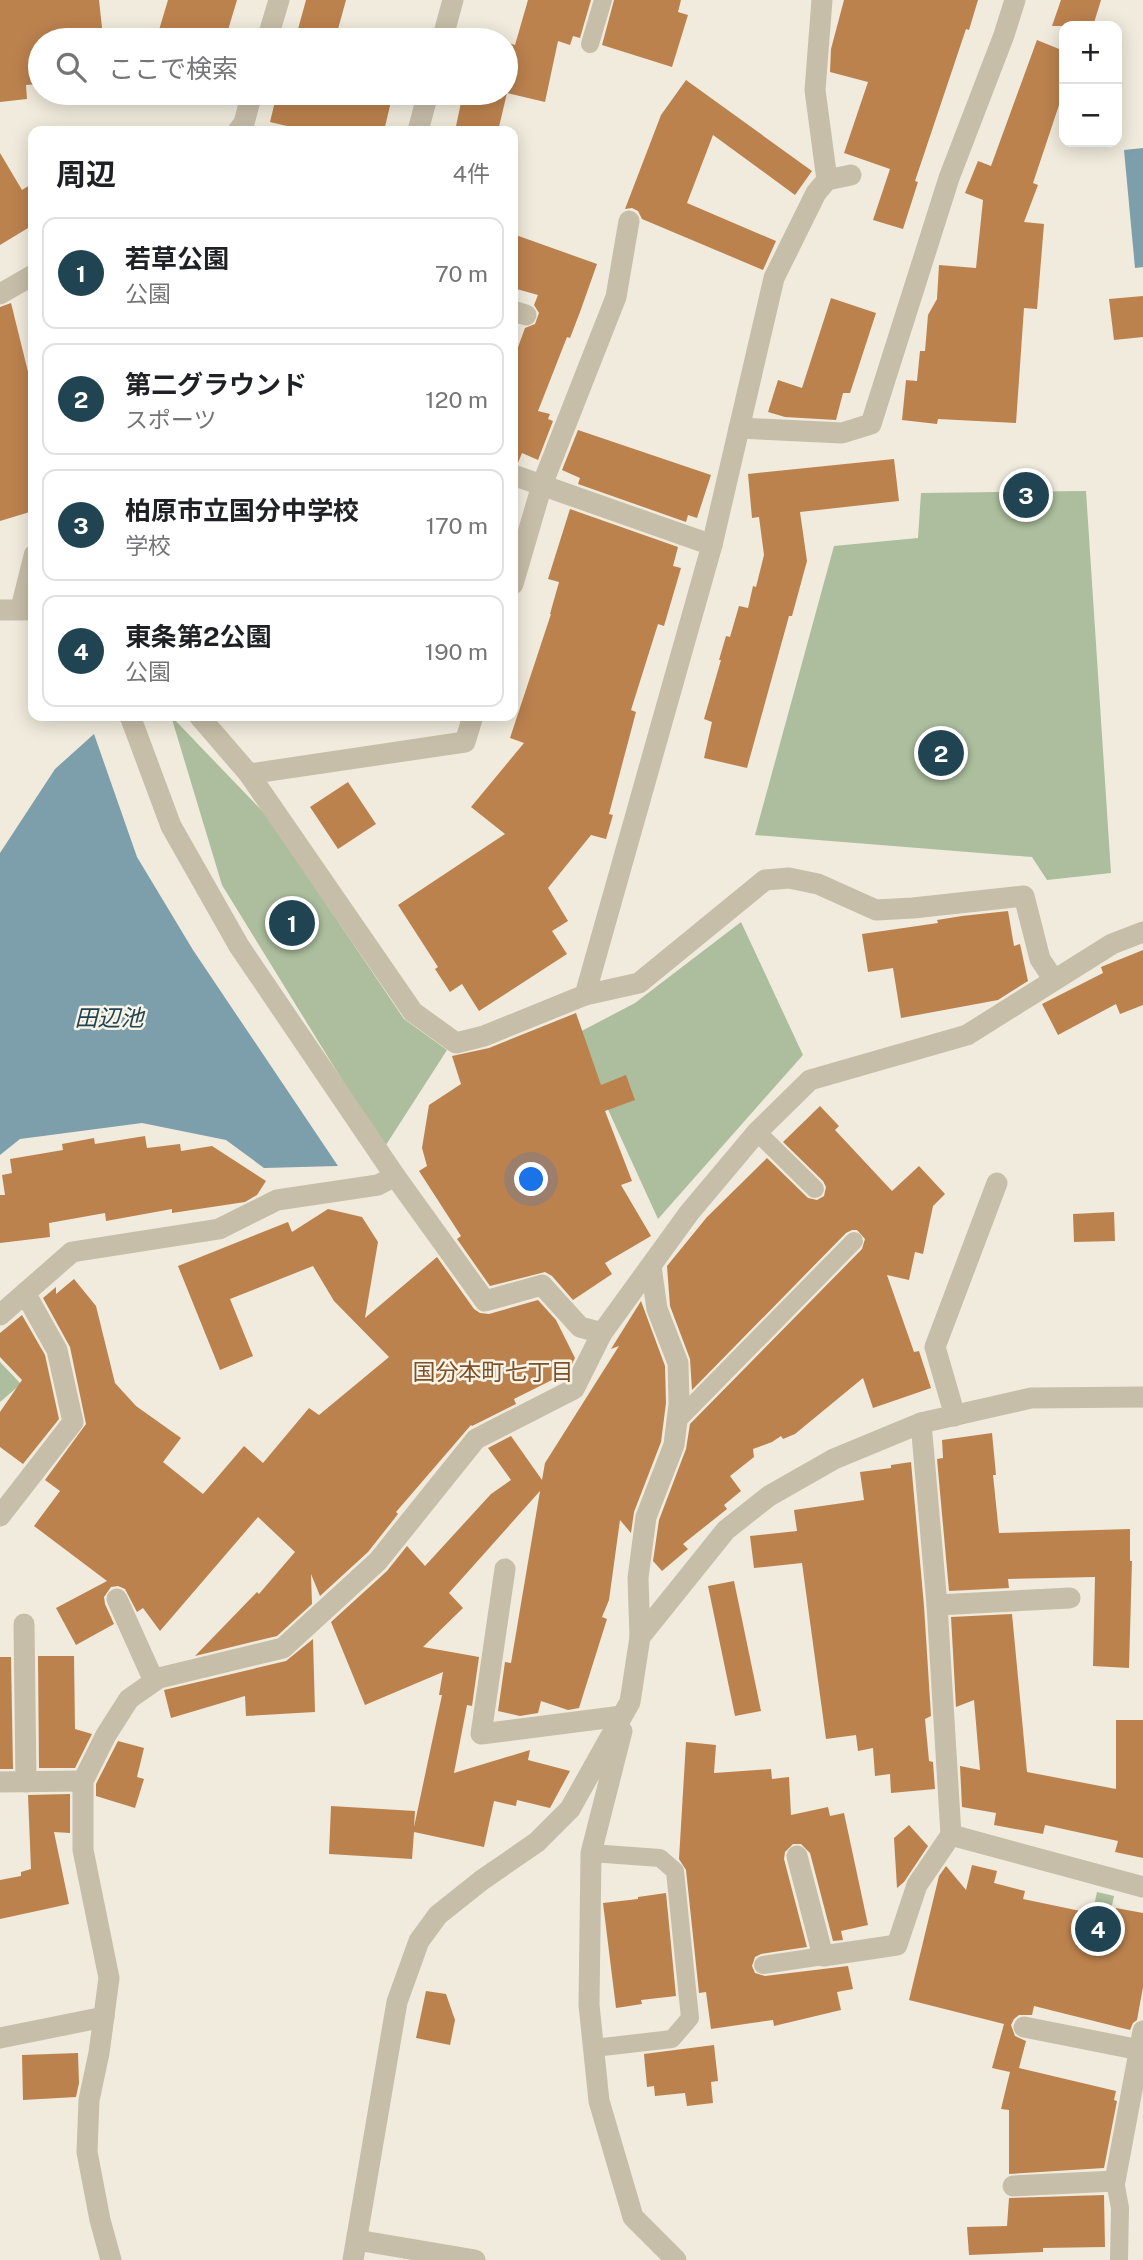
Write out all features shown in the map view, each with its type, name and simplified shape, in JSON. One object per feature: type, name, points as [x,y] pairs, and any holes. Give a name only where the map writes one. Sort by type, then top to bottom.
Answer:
[{"type":"street","points":[[271,28],[279,0]]},
{"type":"street","points":[[445,28],[453,0]]},
{"type":"street","points":[[822,0],[815,90],[827,180]]},
{"type":"street","points":[[739,428],[842,433],[871,424],[949,178],[1015,0]]},
{"type":"street","points":[[242,126],[249,105]]},
{"type":"street","points":[[419,126],[425,105]]},
{"type":"street","points":[[585,995],[712,545],[774,278],[816,193],[827,180],[851,175]]},
{"type":"street","points":[[518,567],[542,485],[615,297],[629,221]]},
{"type":"street","points":[[0,293],[28,278]]},
{"type":"street","points":[[518,477],[712,545]]},
{"type":"street","points":[[132,721],[171,826],[239,946],[395,1176],[485,1301],[542,1285],[580,1328],[602,1333]]},
{"type":"street","points":[[203,721],[249,774],[413,1012],[456,1043],[484,1036],[585,995],[639,983],[765,880],[789,878],[818,884],[876,910],[1024,896],[1040,958],[1054,980]]},
{"type":"street","points":[[249,774],[466,743],[472,721]]},
{"type":"street","points":[[111,2260],[87,2152],[89,2100],[99,2053],[109,1978],[83,1850],[83,1782],[106,1735],[129,1699],[159,1678],[283,1648],[378,1561],[476,1439],[574,1389],[602,1333],[689,1213],[757,1132],[810,1080],[967,1035],[1112,944],[1143,932]]},
{"type":"street","points":[[0,1315],[72,1252],[219,1229],[277,1200],[378,1185],[395,1176]]},
{"type":"street","points":[[955,1416],[935,1347],[997,1183]]},
{"type":"street","points":[[651,1266],[657,1309],[678,1363],[679,1404],[674,1445],[646,1517],[638,1578],[640,1637],[626,1709],[591,1853],[589,2005],[599,2101],[633,2217],[676,2260]]},
{"type":"street","points":[[0,1516],[73,1422],[57,1350],[25,1293]]},
{"type":"street","points":[[640,1637],[726,1530],[769,1496],[834,1459],[921,1423],[1031,1398],[1143,1397]]},
{"type":"street","points":[[797,1856],[823,1956],[897,1945],[917,1885],[951,1835],[937,1605],[921,1423]]},
{"type":"street","points":[[505,1569],[481,1734],[626,1709]]},
{"type":"street","points":[[937,1605],[1070,1598]]},
{"type":"street","points":[[117,1599],[154,1681]]},
{"type":"street","points":[[24,1624],[26,1782]]},
{"type":"street","points":[[475,2260],[355,2250],[397,2002],[419,1941],[438,1915],[537,1842],[570,1809],[626,1709]]},
{"type":"street","points":[[0,1782],[83,1782]]},
{"type":"street","points":[[951,1835],[1143,1887]]},
{"type":"street","points":[[0,2038],[104,2017]]},
{"type":"street","points":[[1013,2186],[1115,2181],[1141,2041],[1024,2027]]},
{"type":"lane","points":[[590,44],[603,0]]},
{"type":"lane","points":[[17,610],[28,572]]},
{"type":"lane","points":[[757,1132],[815,1189]]},
{"type":"lane","points":[[677,1421],[854,1241]]},
{"type":"lane","points":[[591,1853],[660,1858],[675,1871],[690,2018],[672,2039],[594,2048]]},
{"type":"lane","points":[[764,1965],[823,1956]]},
{"type":"lane","points":[[1115,2181],[1120,2208],[1119,2260]]},
{"type":"green space","points":[[1086,491],[1111,873],[1047,880],[1032,857],[755,835],[834,546],[918,538],[921,493]]},
{"type":"green space","points":[[173,721],[176,721],[266,815],[404,1019],[447,1050],[384,1148],[222,885]]},
{"type":"green space","points":[[741,922],[803,1055],[658,1219],[574,1035],[635,1003]]},
{"type":"green space","points":[[0,1362],[21,1384],[0,1402]]},
{"type":"green space","points":[[1097,1892],[1114,1896],[1099,1967],[1082,1963]]},
{"type":"water","points":[[1143,148],[1143,267],[1135,268],[1124,150]]},
{"type":"water","name":"田辺池","points":[[94,734],[137,857],[193,950],[338,1166],[264,1168],[226,1140],[142,1123],[20,1139],[0,1155],[0,853],[55,769]]},
{"type":"building","points":[[0,0],[99,0],[102,28],[28,28],[27,99],[0,102]]},
{"type":"building","points":[[168,0],[237,0],[229,28],[160,28]]},
{"type":"building","points":[[306,0],[346,0],[338,28],[298,28]]},
{"type":"building","points":[[528,0],[591,0],[580,38],[573,36],[570,45],[558,41],[545,102],[518,96],[518,35]]},
{"type":"building","points":[[614,0],[681,0],[678,12],[688,15],[672,67],[602,45]]},
{"type":"building","points":[[844,0],[978,0],[915,181],[918,182],[903,229],[873,220],[890,169],[844,153],[868,82],[830,72],[831,49]]},
{"type":"building","points":[[1061,0],[1101,0],[1095,21],[1059,21],[1059,26],[1052,26]]},
{"type":"building","points":[[1037,40],[1059,49],[1059,105],[1033,183],[1038,185],[1024,222],[1044,224],[1037,309],[1024,308],[1016,423],[938,419],[937,424],[902,420],[906,380],[917,381],[920,351],[925,351],[928,315],[937,299],[939,265],[976,268],[983,200],[965,193],[978,161],[991,166]]},
{"type":"building","points":[[686,80],[812,171],[795,195],[713,135],[687,203],[776,241],[763,270],[642,219],[638,211],[632,208],[625,209],[661,115]]},
{"type":"building","points":[[274,105],[390,105],[385,126],[287,126],[270,122]]},
{"type":"building","points":[[460,105],[504,105],[499,126],[456,126]]},
{"type":"building","points":[[0,153],[22,190],[28,186],[28,228],[0,245]]},
{"type":"building","points":[[518,236],[597,264],[570,338],[567,337],[538,411],[550,414],[548,419],[553,421],[538,460],[522,453],[518,463],[518,347],[525,328],[535,324],[539,313],[534,305],[538,295],[518,289]]},
{"type":"building","points":[[1143,296],[1143,337],[1114,340],[1109,299]]},
{"type":"building","points":[[831,298],[876,313],[850,393],[843,393],[836,420],[785,417],[768,412],[778,380],[802,388]]},
{"type":"building","points":[[11,303],[28,372],[28,513],[0,521],[0,307]]},
{"type":"building","points":[[578,430],[711,475],[697,518],[688,515],[686,522],[578,484],[580,478],[562,470]]},
{"type":"building","points":[[894,459],[899,501],[800,512],[807,561],[747,768],[704,758],[712,722],[704,719],[726,636],[730,637],[739,606],[748,608],[764,555],[759,517],[752,518],[748,474]]},
{"type":"building","points":[[570,509],[678,547],[673,566],[681,568],[664,626],[658,624],[631,710],[636,712],[609,814],[613,815],[606,839],[591,835],[548,888],[568,921],[552,931],[567,954],[479,1011],[462,984],[450,992],[435,969],[438,967],[398,905],[505,834],[471,807],[524,743],[510,738],[516,721],[518,721],[559,582],[548,579]]},
{"type":"building","points":[[348,782],[376,824],[338,849],[310,807]]},
{"type":"building","points":[[1008,911],[1014,946],[1020,944],[1028,981],[998,1000],[901,1018],[893,968],[868,972],[862,934],[938,923],[937,920],[962,916]]},
{"type":"building","points":[[1143,950],[1143,1005],[1120,1014],[1116,1004],[1058,1035],[1042,1004],[1103,973],[1101,967]]},
{"type":"building","points":[[576,1013],[601,1085],[626,1075],[635,1100],[605,1111],[632,1181],[621,1185],[651,1236],[605,1263],[612,1274],[573,1300],[552,1276],[545,1272],[490,1286],[457,1239],[461,1236],[419,1171],[427,1166],[422,1148],[429,1105],[461,1084],[452,1056],[489,1048]]},
{"type":"building","points":[[820,1106],[839,1126],[835,1130],[892,1191],[919,1166],[945,1194],[933,1206],[923,1254],[915,1252],[909,1280],[887,1275],[914,1352],[919,1351],[931,1388],[873,1408],[863,1378],[795,1434],[783,1439],[781,1436],[753,1449],[754,1457],[730,1476],[741,1491],[724,1505],[727,1509],[683,1544],[688,1549],[662,1571],[653,1561],[659,1520],[686,1449],[690,1424],[862,1249],[865,1239],[857,1230],[846,1233],[692,1390],[690,1359],[670,1306],[667,1266],[707,1217],[767,1158],[808,1198],[817,1200],[824,1196],[826,1187],[823,1181],[783,1142]]},
{"type":"building","points":[[145,1136],[147,1148],[180,1144],[181,1151],[212,1146],[266,1181],[257,1195],[245,1202],[172,1213],[172,1209],[106,1221],[105,1213],[49,1223],[50,1237],[0,1243],[0,1195],[5,1195],[2,1175],[12,1173],[10,1159],[63,1150],[62,1144],[94,1138],[95,1144]]},
{"type":"building","points":[[328,1209],[362,1217],[378,1242],[365,1318],[437,1257],[474,1309],[480,1313],[489,1314],[538,1300],[556,1320],[575,1358],[568,1372],[514,1399],[516,1404],[471,1425],[396,1512],[398,1514],[368,1552],[320,1596],[311,1574],[312,1604],[277,1636],[195,1656],[257,1592],[259,1594],[295,1552],[258,1517],[160,1631],[143,1608],[137,1612],[125,1589],[111,1587],[104,1597],[114,1624],[76,1645],[56,1608],[107,1581],[34,1526],[60,1491],[45,1480],[86,1424],[70,1347],[43,1298],[56,1287],[56,1294],[74,1279],[96,1306],[115,1383],[136,1406],[181,1438],[163,1462],[203,1494],[244,1446],[263,1463],[309,1408],[319,1415],[389,1357],[334,1301],[313,1266],[230,1299],[253,1356],[220,1370],[178,1266],[288,1222],[292,1232]]},
{"type":"building","points":[[1114,1212],[1115,1241],[1074,1242],[1073,1214]]},
{"type":"building","points":[[641,1301],[665,1366],[666,1403],[661,1442],[634,1512],[631,1533],[620,1520],[609,1600],[602,1617],[607,1619],[579,1708],[568,1710],[541,1701],[538,1713],[520,1716],[498,1711],[505,1662],[511,1663],[540,1491],[449,1593],[463,1608],[423,1647],[479,1657],[472,1706],[467,1705],[454,1773],[530,1750],[528,1760],[570,1771],[550,1808],[517,1800],[516,1806],[494,1801],[484,1847],[414,1832],[412,1859],[329,1854],[331,1806],[415,1811],[414,1827],[442,1695],[439,1695],[443,1672],[365,1705],[331,1622],[387,1571],[407,1546],[425,1566],[491,1494],[511,1480],[488,1448],[511,1436],[542,1480],[545,1463],[619,1346],[611,1349]]},
{"type":"building","points":[[22,1315],[45,1355],[59,1419],[23,1464],[0,1447],[0,1412],[22,1380],[0,1357],[0,1333]]},
{"type":"building","points":[[992,1433],[999,1533],[1130,1529],[1132,1561],[1129,1668],[1093,1666],[1095,1577],[1008,1579],[1009,1588],[949,1591],[937,1459],[943,1458],[942,1440]]},
{"type":"building","points":[[911,1462],[931,1716],[925,1719],[935,1789],[891,1793],[890,1774],[875,1776],[873,1748],[858,1751],[856,1735],[826,1739],[802,1563],[754,1568],[750,1536],[797,1531],[794,1510],[864,1500],[860,1472]]},
{"type":"building","points":[[734,1581],[761,1711],[735,1716],[708,1586]]},
{"type":"building","points":[[1012,1614],[1027,1772],[1116,1789],[1116,1720],[1143,1720],[1143,1858],[1115,1852],[1118,1841],[1045,1825],[1043,1834],[994,1825],[996,1813],[962,1807],[960,1766],[980,1770],[974,1700],[956,1707],[951,1617]]},
{"type":"building","points":[[313,1639],[315,1712],[246,1716],[245,1696],[171,1718],[164,1690],[286,1661]]},
{"type":"building","points":[[38,1656],[74,1656],[75,1729],[92,1734],[75,1768],[39,1768]]},
{"type":"building","points":[[0,1657],[11,1657],[13,1769],[0,1769]]},
{"type":"building","points":[[118,1741],[144,1748],[137,1777],[144,1779],[135,1808],[96,1796],[96,1784]]},
{"type":"building","points":[[686,1742],[716,1745],[714,1773],[771,1769],[772,1779],[789,1777],[791,1815],[828,1807],[830,1816],[844,1813],[868,1925],[841,1931],[843,1940],[833,1941],[810,1853],[801,1844],[793,1844],[785,1852],[784,1859],[807,1947],[761,1954],[755,1957],[752,1966],[755,1973],[765,1976],[848,1966],[853,1989],[837,1992],[841,2010],[774,2026],[773,2020],[711,2029],[706,1992],[699,1993],[686,1870],[679,1859]]},
{"type":"building","points":[[70,1794],[70,1833],[54,1832],[69,1904],[0,1919],[0,1880],[21,1876],[21,1872],[31,1869],[28,1795]]},
{"type":"building","points":[[909,1825],[928,1846],[897,1888],[894,1838]]},
{"type":"building","points":[[972,1865],[997,1871],[994,1883],[1025,1891],[1023,1899],[1114,1918],[1116,1908],[1143,1913],[1143,1987],[1137,2020],[1130,2030],[1034,2006],[1032,2015],[1019,2015],[1011,2025],[1015,2036],[1026,2041],[1019,2068],[1116,2091],[1114,2100],[1117,2101],[1104,2168],[1009,2174],[1009,2110],[1001,2109],[1010,2072],[992,2068],[1004,2024],[909,2000],[939,1876],[946,1866],[966,1890]]},
{"type":"building","points":[[666,1893],[676,1996],[641,2000],[642,2004],[616,2008],[603,1903]]},
{"type":"building","points":[[426,1991],[446,1994],[455,2020],[450,2045],[416,2038]]},
{"type":"building","points":[[714,2045],[718,2081],[711,2082],[713,2103],[687,2106],[685,2093],[655,2096],[654,2086],[647,2087],[644,2054]]},
{"type":"building","points":[[78,2053],[79,2083],[76,2097],[23,2100],[22,2055]]},
{"type":"building","points":[[1104,2195],[1105,2247],[1043,2248],[1043,2252],[969,2255],[967,2227],[1007,2226],[1009,2198]]},
{"type":"place","name":"柏原市立国分中学校","points":[[1026,495]]},
{"type":"place","name":"第二グラウンド","points":[[941,753]]},
{"type":"place","name":"若草公園","points":[[292,923]]},
{"type":"place","name":"東条第2公園","points":[[1098,1929]]},
{"type":"district","name":"国分本町七丁目","points":[[493,1372]]}]
